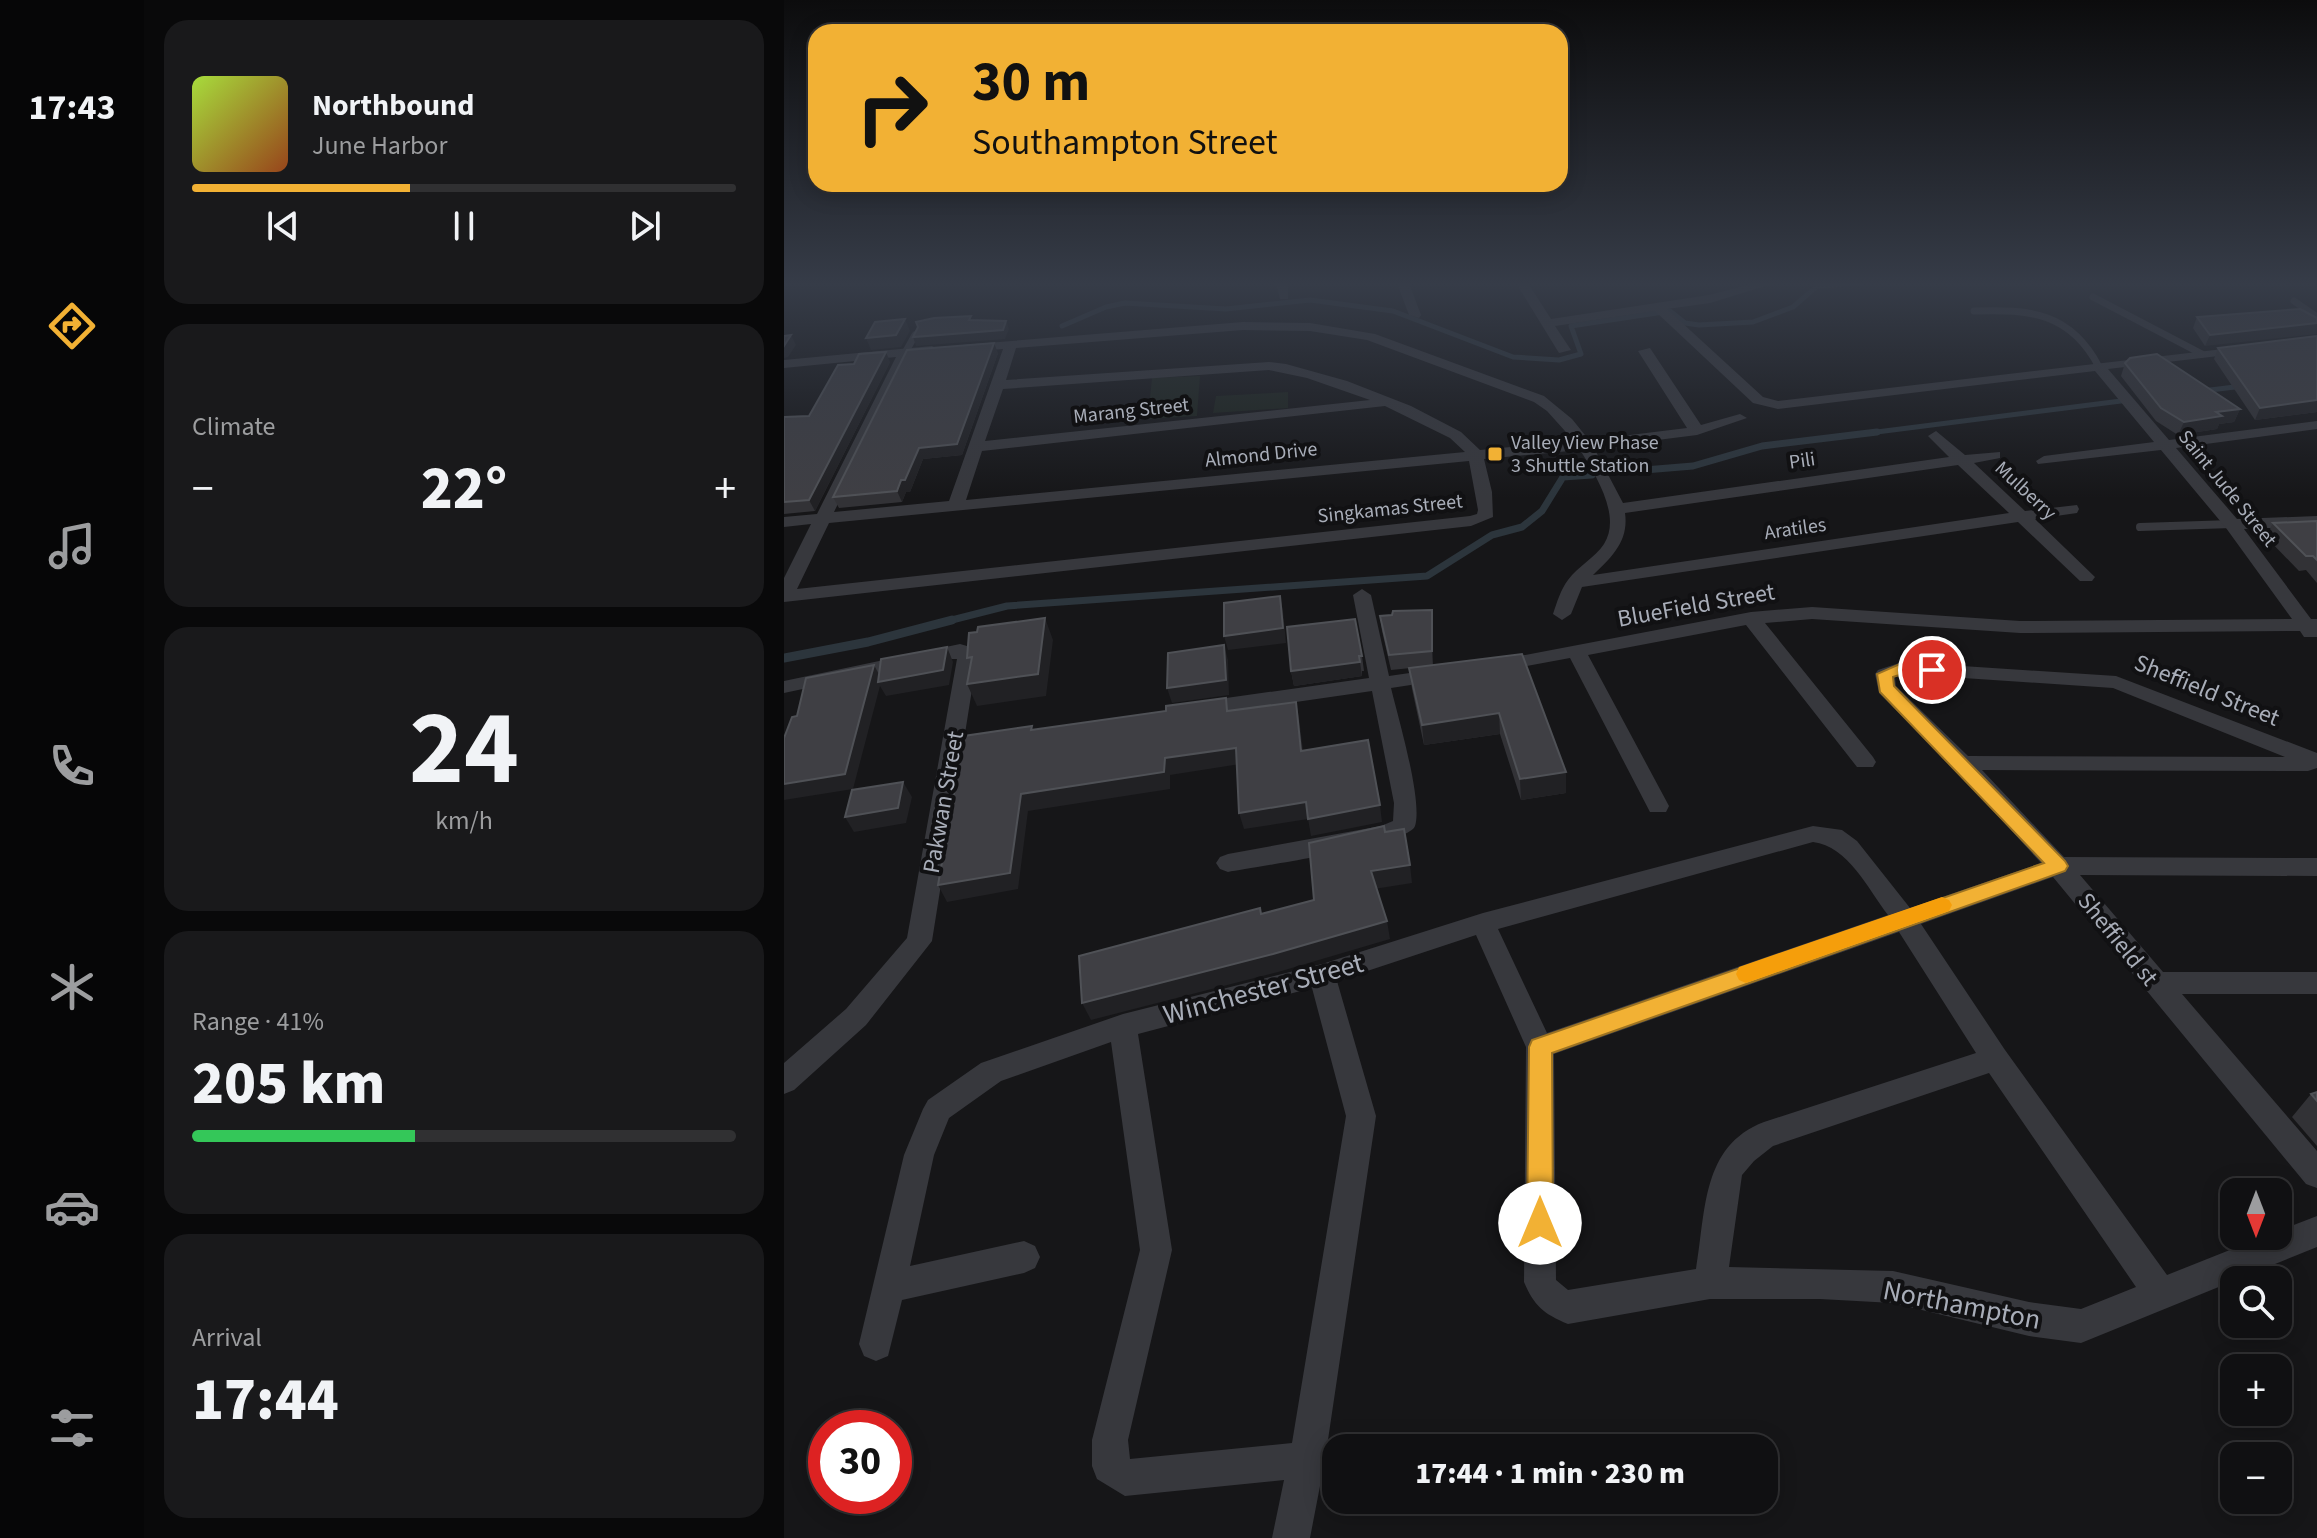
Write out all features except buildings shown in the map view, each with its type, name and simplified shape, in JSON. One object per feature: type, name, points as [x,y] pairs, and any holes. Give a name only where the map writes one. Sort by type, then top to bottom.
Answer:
[{"type":"street","points":[[784,377],[788,364],[886,355]]},
{"type":"street","points":[[784,596],[904,355]]},
{"type":"street","points":[[956,504],[1007,355]]},
{"type":"street","points":[[1419,355],[1550,405],[1585,445],[1603,475],[1619,526],[1614,542],[1575,583],[1562,614]]},
{"type":"street","points":[[1647,355],[1697,431]]},
{"type":"street","points":[[1709,355],[1758,400],[1778,405],[2196,355]]},
{"type":"street","points":[[996,385],[1282,366],[1387,402],[1460,438],[1474,454]]},
{"type":"street","name":"Saint Jude Street","points":[[2099,367],[2232,524],[2313,630]]},
{"type":"street","name":"Marang Street","points":[[975,447],[1387,402]]},
{"type":"street","name":"Almond Drive","points":[[784,522],[1585,445],[1697,431],[1740,418]]},
{"type":"street","points":[[2044,461],[2317,425]]},
{"type":"street","name":"Mulberry","points":[[1936,436],[2086,577]]},
{"type":"street","name":"Singkamas Street","points":[[784,596],[1471,521],[1485,517],[1488,507],[1474,454]]},
{"type":"street","name":"Pili","points":[[1615,509],[1995,455]]},
{"type":"street","name":"Aratiles","points":[[1575,583],[2071,509]]},
{"type":"street","points":[[2232,524],[2317,521]]},
{"type":"street","points":[[1228,863],[1386,834],[1404,825],[1405,803],[1362,595]]},
{"type":"street","name":"BlueField Street","points":[[1181,711],[1577,653],[1751,618],[1812,613],[2020,627],[2313,630]]},
{"type":"street","points":[[1751,618],[1865,762]]},
{"type":"street","name":"Pakwan Street","points":[[784,687],[960,650],[967,658],[919,941],[856,1017],[784,1081]]},
{"type":"street","points":[[1577,653],[1658,806]]},
{"type":"street","name":"Sheffield Street","points":[[1885,674],[1902,668],[2116,682],[2317,762]]},
{"type":"street","name":"Sheffield st","points":[[1885,674],[1886,688],[1962,763],[2058,866],[2317,1174]]},
{"type":"street","points":[[1962,763],[2317,762]]},
{"type":"street","name":"Winchester Street","points":[[876,1344],[919,1155],[938,1109],[991,1072],[1123,1026],[1322,975],[1483,923],[1813,834],[1834,836],[1849,847],[1904,918]]},
{"type":"street","points":[[1483,923],[1540,1047],[2058,866],[2317,867]]},
{"type":"street","points":[[1904,918],[1995,1059],[2161,1295]]},
{"type":"street","points":[[1291,1538],[1307,1460],[1361,1116],[1322,975]]},
{"type":"street","points":[[2154,983],[2317,983]]},
{"type":"street","points":[[1123,1026],[1156,1250],[1110,1440],[1110,1466],[1125,1478],[1307,1460]]},
{"type":"street","name":"Northampton","points":[[1540,1047],[1540,1282],[1545,1294],[1568,1307],[1710,1283],[1893,1287],[2029,1319],[2081,1326],[2317,1231]]},
{"type":"street","points":[[1710,1283],[1728,1169],[1743,1151],[1764,1136],[1995,1059]]},
{"type":"street","points":[[889,1287],[1024,1257]]},
{"type":"lane","points":[[2093,355],[2099,367]]},
{"type":"lane","points":[[2140,527],[2232,524]]},
{"type":"shaded area","points":[[1200,376],[1197,416],[1148,419],[1152,378]]},
{"type":"shaded area","points":[[1288,392],[1288,408],[1213,413],[1216,396]]},
{"type":"waterway","points":[[1507,355],[1559,360],[1578,355]]},
{"type":"waterway","points":[[2202,391],[2243,386]]},
{"type":"waterway","points":[[1871,433],[2121,401]]},
{"type":"waterway","points":[[1871,433],[1877,432]]},
{"type":"waterway","points":[[1620,472],[1693,466],[1762,446],[1871,433]]},
{"type":"waterway","points":[[1861,434],[1871,433]]},
{"type":"waterway","points":[[944,622],[1007,606],[1427,576],[1492,535],[1522,527],[1542,511],[1563,477],[1592,475]]},
{"type":"waterway","points":[[784,658],[868,642],[952,620]]},
{"type":"slow traffic","points":[[1746,974],[1942,905]]},
{"type":"place","name":"Valley View Phase 3 Shuttle Station","points":[[1495,454]]},
{"type":"route","points":[[1540,1223],[1540,1047],[2058,866],[1962,763],[1886,688],[1885,674],[1902,668],[1932,670]]}]
